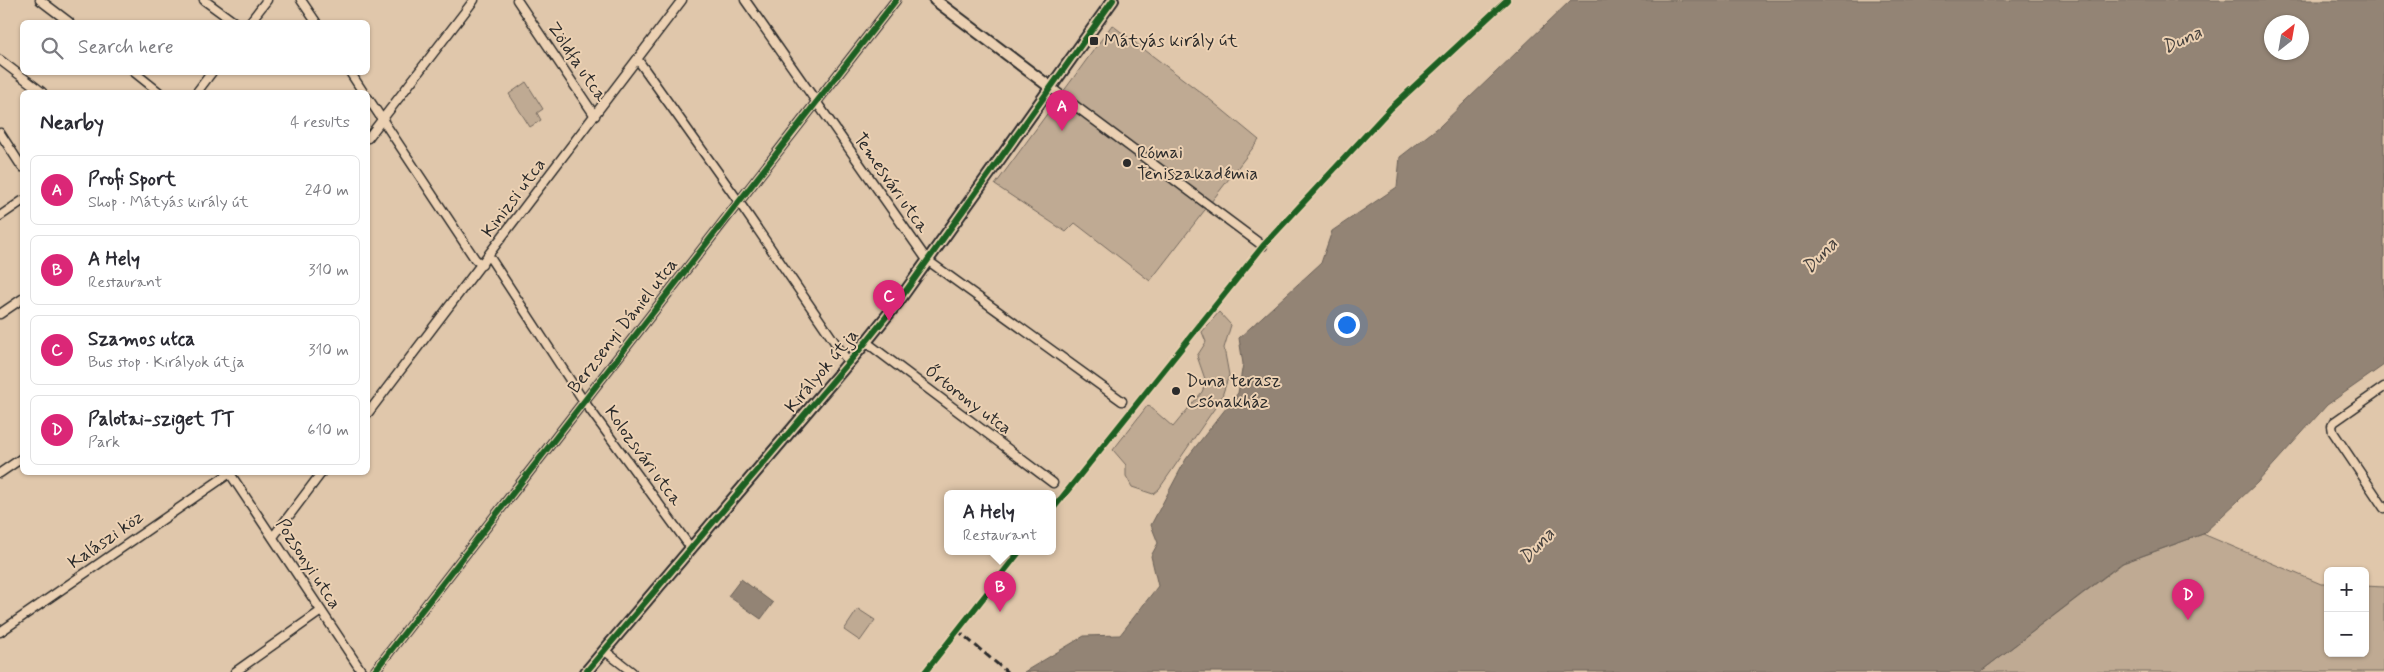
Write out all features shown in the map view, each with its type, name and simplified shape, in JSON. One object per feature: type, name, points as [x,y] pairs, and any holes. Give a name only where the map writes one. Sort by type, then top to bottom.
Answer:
[{"type":"street","points":[[40,0],[66,20]]},
{"type":"street","points":[[204,0],[231,20]]},
{"type":"street","points":[[252,20],[267,0]]},
{"type":"street","points":[[301,0],[315,20]]},
{"type":"street","points":[[370,135],[474,0]]},
{"type":"street","name":"Zöldfa utca","points":[[517,0],[595,116]]},
{"type":"street","name":"Kinizsi utca","points":[[370,410],[682,0]]},
{"type":"street","name":"Temesvári utca","points":[[745,0],[927,260],[1122,401]]},
{"type":"street","name":"Berzsenyi Dániel utca","points":[[374,672],[896,0]]},
{"type":"street","points":[[935,0],[1263,246]]},
{"type":"street","name":"Királyok útja","points":[[586,672],[866,342],[1113,0]]},
{"type":"street","points":[[0,60],[39,90]]},
{"type":"street","points":[[638,60],[739,202],[849,363]]},
{"type":"street","points":[[138,75],[156,90]]},
{"type":"street","points":[[198,90],[210,75]]},
{"type":"street","points":[[352,75],[363,90]]},
{"type":"street","points":[[370,101],[475,259],[482,265]]},
{"type":"street","points":[[0,133],[20,164]]},
{"type":"street","points":[[0,216],[20,202]]},
{"type":"street","name":"Kolozsvári utca","points":[[488,256],[584,400],[691,548]]},
{"type":"street","points":[[0,314],[20,300]]},
{"type":"street","name":"Őrtorony utca","points":[[866,342],[1053,483]]},
{"type":"street","points":[[2384,388],[2334,422],[2332,426],[2333,432],[2384,508]]},
{"type":"street","points":[[0,473],[20,459]]},
{"type":"street","name":"Kalászi köz","points":[[0,632],[227,475]]},
{"type":"street","name":"Pozsonyi utca","points":[[231,475],[362,672]]},
{"type":"street","points":[[273,536],[320,475]]},
{"type":"street","points":[[234,672],[321,611]]},
{"type":"street","points":[[605,651],[632,672]]},
{"type":"shaded area","name":"Római Teniszakadémia","points":[[1112,25],[1208,98],[1259,140],[1150,281],[1075,223],[1066,232],[995,185]]},
{"type":"shaded area","points":[[526,82],[543,109],[537,113],[541,120],[530,127],[509,94]]},
{"type":"shaded area","points":[[1219,312],[1231,325],[1224,348],[1229,375],[1221,399],[1159,489],[1153,494],[1132,487],[1126,476],[1126,465],[1113,450],[1148,405],[1173,427],[1202,392],[1206,382],[1197,356],[1206,342],[1202,332]]},
{"type":"shaded area","points":[[2203,534],[2324,584],[2324,657],[2369,657],[2369,586],[2384,587],[2384,672],[1980,672],[2123,563]]},
{"type":"shaded area","points":[[858,609],[875,620],[860,641],[844,630]]},
{"type":"water","name":"Duna","points":[[1571,0],[2384,0],[2384,365],[2327,405],[2257,483],[2203,534],[2122,563],[1980,672],[1024,672],[1084,636],[1120,635],[1158,586],[1151,556],[1158,543],[1151,525],[1186,459],[1238,393],[1243,364],[1239,338],[1321,263],[1332,231],[1397,187],[1400,157],[1440,126]]},
{"type":"water","points":[[741,579],[773,603],[761,619],[728,596]]},
{"type":"railway","points":[[957,630],[1007,672]]},
{"type":"cycle path","points":[[374,672],[896,0]]},
{"type":"cycle path","points":[[586,672],[898,302],[1113,0]]},
{"type":"cycle path","points":[[1056,505],[1263,246],[1391,108],[1507,0]]},
{"type":"cycle path","points":[[925,672],[1017,555]]},
{"type":"place","name":"Mátyás király út","points":[[1094,41]]},
{"type":"place","name":"Profi Sport","points":[[1062,131]]},
{"type":"place","name":"Római Teniszakadémia","points":[[1127,163]]},
{"type":"place","name":"Szamos utca","points":[[889,321]]},
{"type":"place","name":"Duna terasz Csónakház","points":[[1176,391]]},
{"type":"place","name":"A Hely","points":[[1000,612]]},
{"type":"place","name":"Palotai-sziget TT","points":[[2188,620]]}]
